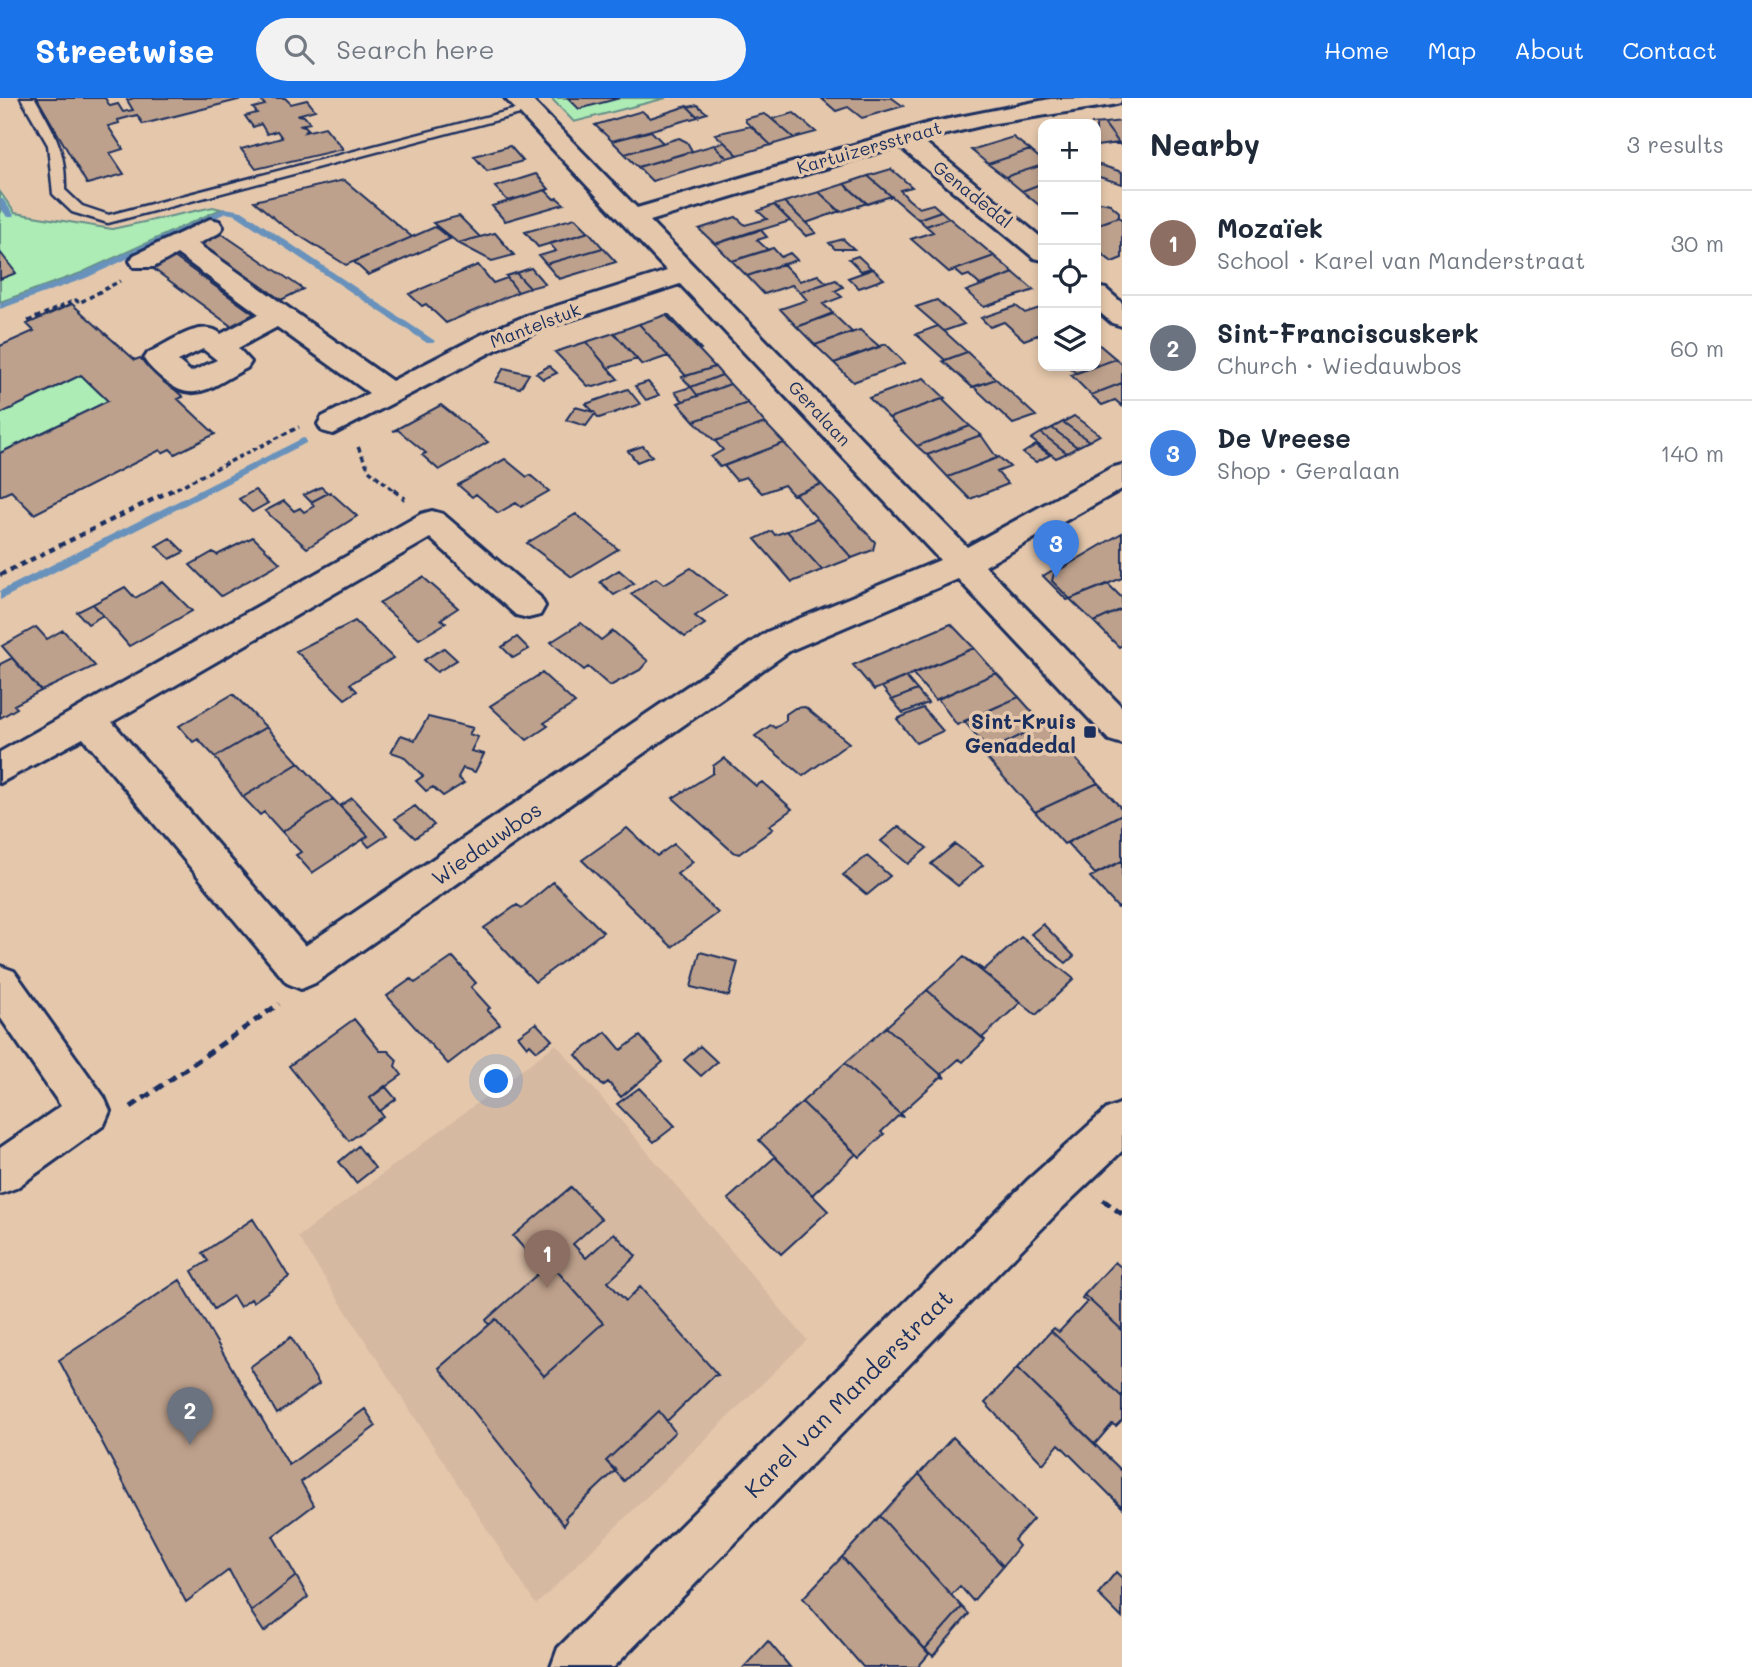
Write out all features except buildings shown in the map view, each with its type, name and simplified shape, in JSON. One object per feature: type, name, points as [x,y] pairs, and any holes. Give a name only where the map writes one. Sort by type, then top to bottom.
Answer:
[{"type":"street","name":"Kartuizersstraat","points":[[631,218],[903,137],[992,114],[1112,98]]},
{"type":"street","name":"Geralaan","points":[[522,104],[687,273],[1122,730]]},
{"type":"street","name":"Genadedal","points":[[903,137],[1038,248]]},
{"type":"street","points":[[144,261],[210,228]]},
{"type":"street","points":[[179,243],[390,394]]},
{"type":"street","name":"Mantelstuk","points":[[333,424],[538,321],[687,273]]},
{"type":"street","points":[[1101,299],[1122,317]]},
{"type":"street","points":[[218,347],[280,314]]},
{"type":"street","points":[[963,564],[1122,475]]},
{"type":"street","points":[[0,769],[432,522],[528,606]]},
{"type":"street","name":"Wiedauwbos","points":[[301,971],[779,641],[963,564]]},
{"type":"street","points":[[88,719],[301,971]]},
{"type":"street","points":[[0,985],[89,1111],[0,1173]]},
{"type":"street","name":"Karel van Manderstraat","points":[[577,1667],[1045,1194],[1122,1123]]},
{"type":"lane","points":[[28,98],[55,145],[59,165],[58,191],[77,209],[108,219],[180,205],[522,104]]},
{"type":"path","points":[[28,321],[122,283],[113,276],[144,261]]},
{"type":"path","points":[[0,575],[294,427],[333,424],[361,449],[369,470],[432,522]]},
{"type":"path","points":[[89,1111],[129,1108],[300,990],[301,971]]},
{"type":"shaded area","points":[[556,1044],[807,1340],[536,1605],[298,1237]]},
{"type":"green space","points":[[551,98],[666,98],[574,122]]},
{"type":"green space","points":[[0,192],[15,213],[112,229],[213,207],[221,209],[81,273],[0,302]]},
{"type":"green space","points":[[81,375],[108,401],[0,453],[0,414]]},
{"type":"waterway","points":[[0,201],[10,215]]},
{"type":"waterway","points":[[0,306],[83,276],[225,210],[239,213],[430,341]]},
{"type":"waterway","points":[[0,596],[303,441]]},
{"type":"place","name":"De Vreese","points":[[1056,578]]},
{"type":"place","name":"Sint-Kruis Genadedal","points":[[1090,732]]},
{"type":"place","name":"Mozaïek","points":[[547,1288]]},
{"type":"place","name":"Sint-Franciscuskerk","points":[[190,1445]]}]
